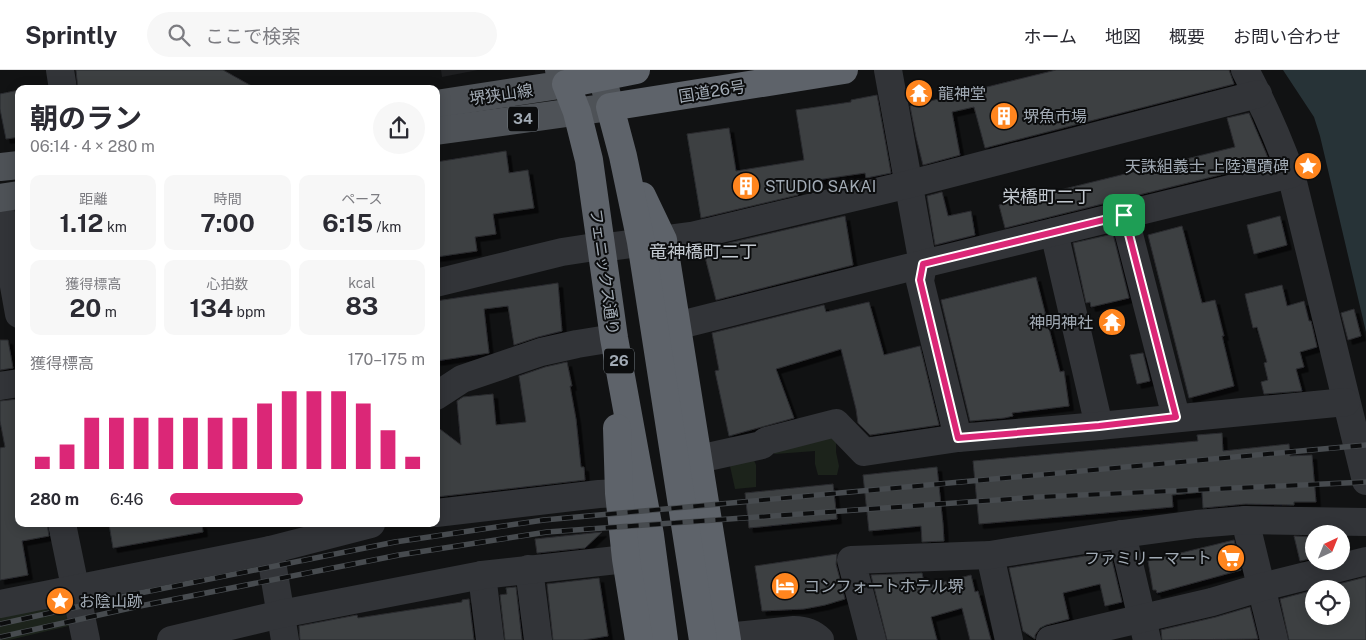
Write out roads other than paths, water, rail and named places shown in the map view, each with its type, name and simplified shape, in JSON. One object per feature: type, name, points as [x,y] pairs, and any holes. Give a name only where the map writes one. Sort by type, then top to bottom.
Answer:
[{"type":"highway","points":[[563,77],[636,70]]},
{"type":"highway","name":"国道26号","points":[[610,107],[844,70]]},
{"type":"highway","name":"フェニックス通り","points":[[563,77],[577,112],[589,160],[614,338],[650,535],[664,640]]},
{"type":"highway","name":"26","points":[[610,107],[623,156],[652,241],[676,326],[686,462]]},
{"type":"highway","name":"26","points":[[652,241],[686,462],[719,639]]},
{"type":"highway","name":"26","points":[[614,338],[619,493],[626,559],[638,640]]},
{"type":"main road","points":[[601,73],[610,107]]},
{"type":"main road","name":"堺狭山線","points":[[440,103],[563,77]]},
{"type":"main road","name":"堺狭山線","points":[[440,130],[610,107]]},
{"type":"main road","points":[[0,167],[15,165]]},
{"type":"main road","points":[[0,198],[15,196]]},
{"type":"street","points":[[60,70],[62,85]]},
{"type":"street","points":[[888,70],[923,264],[920,280],[958,438]]},
{"type":"street","points":[[1245,70],[1275,131],[1291,174],[1366,481]]},
{"type":"street","points":[[440,282],[562,252],[690,236],[910,184],[1258,94]]},
{"type":"street","points":[[676,326],[1291,174]]},
{"type":"street","points":[[0,208],[15,292]]},
{"type":"street","points":[[1124,215],[1176,417]]},
{"type":"street","points":[[1054,232],[1099,426]]},
{"type":"street","points":[[440,393],[462,379],[533,355],[576,344],[614,338]]},
{"type":"street","points":[[0,386],[15,384]]},
{"type":"street","points":[[686,462],[762,445],[766,441],[836,423],[864,452],[958,438],[1346,402]]},
{"type":"street","points":[[440,513],[619,493]]},
{"type":"street","points":[[872,640],[851,560],[990,556],[1122,534],[1244,520],[1366,522]]},
{"type":"street","points":[[1244,520],[1274,640]]},
{"type":"street","points":[[63,527],[86,640]]},
{"type":"street","points":[[0,604],[270,550],[359,527]]},
{"type":"street","points":[[1122,534],[1145,629]]},
{"type":"street","points":[[270,550],[283,627]]},
{"type":"street","points":[[990,556],[1009,640]]},
{"type":"street","points":[[171,640],[283,627],[482,575],[626,559]]},
{"type":"street","points":[[1050,640],[1145,629],[1212,602],[1366,561]]},
{"type":"street","points":[[529,569],[538,640]]},
{"type":"street","points":[[482,575],[490,640]]},
{"type":"street","points":[[719,639],[802,630],[809,632],[820,640]]},
{"type":"railway","points":[[0,624],[135,594],[395,542],[544,520],[1366,445]]},
{"type":"railway","points":[[0,637],[135,607],[399,555],[547,532],[1038,497],[1366,482]]},
{"type":"place","name":"龍神堂","points":[[919,93]]},
{"type":"place","name":"堺魚市場","points":[[1004,116]]},
{"type":"place","name":"天誅組義士 上陸遺蹟碑","points":[[1308,166]]},
{"type":"place","name":"STUDIO SAKAI","points":[[746,186]]},
{"type":"place","name":"神明神社","points":[[1112,322]]},
{"type":"place","name":"ファミリーマート","points":[[1231,558]]},
{"type":"place","name":"コンフォートホテル堺","points":[[785,586]]},
{"type":"place","name":"お陰山跡","points":[[60,601]]},
{"type":"district","name":"栄橋町二丁","points":[[1047,197]]},
{"type":"district","name":"竜神橋町二丁","points":[[703,252]]}]
